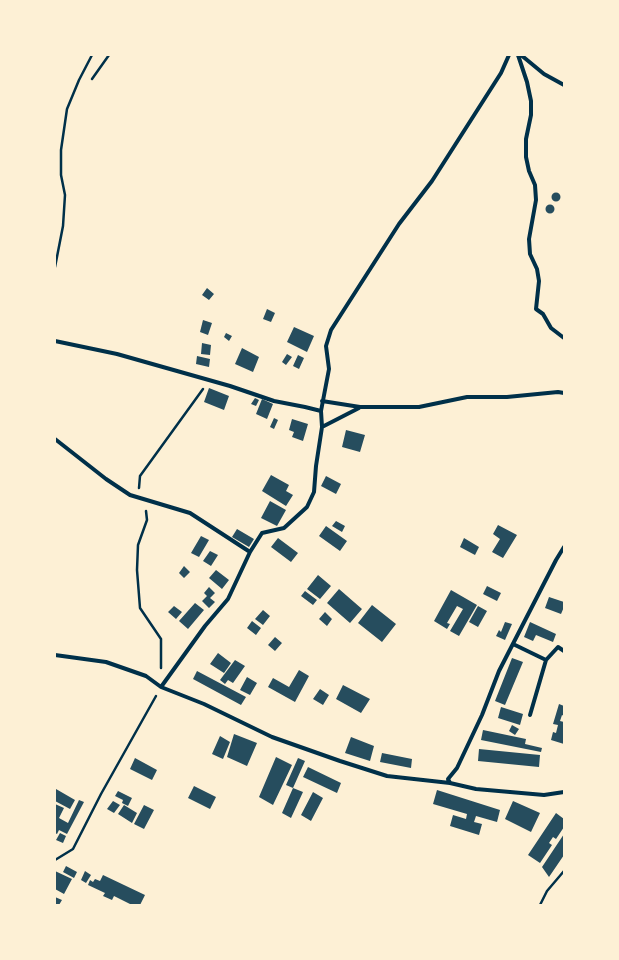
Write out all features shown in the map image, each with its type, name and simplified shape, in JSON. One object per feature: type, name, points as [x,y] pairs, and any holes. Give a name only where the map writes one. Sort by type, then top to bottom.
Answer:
[{"type":"street","points":[[161,687],[204,626],[228,599],[250,552],[262,533],[284,528],[307,507],[314,492],[322,427],[320,411],[329,369],[326,346],[331,330],[399,224],[432,181],[501,73],[509,55]]},
{"type":"street","points":[[519,55],[544,74],[564,85]]},
{"type":"street","points":[[519,55],[531,100],[531,115],[526,139],[526,157],[529,171],[535,185],[536,200],[529,239],[530,254],[537,269],[539,282],[536,309],[542,314],[551,328],[564,338]]},
{"type":"street","points":[[55,341],[117,354],[230,386],[274,401],[305,406],[320,411]]},
{"type":"street","points":[[322,401],[360,407],[419,407],[467,397],[507,397],[558,392],[564,393]]},
{"type":"street","points":[[322,427],[360,407]]},
{"type":"street","points":[[55,440],[106,479],[130,495],[190,513],[250,552]]},
{"type":"street","points":[[450,783],[448,780],[457,768],[482,715],[499,672],[564,547]]},
{"type":"street","points":[[513,644],[546,660]]},
{"type":"street","points":[[530,715],[546,660],[558,646],[564,651]]},
{"type":"street","points":[[55,655],[106,662],[146,676],[161,687],[204,704],[272,737],[387,776],[450,783],[476,789],[544,795],[564,792]]},
{"type":"path","points":[[55,267],[63,226],[65,195],[61,175],[61,150],[67,109],[79,80],[92,55]]},
{"type":"path","points":[[92,79],[109,55]]},
{"type":"path","points":[[55,860],[73,849],[101,794],[161,687],[161,639],[140,608],[137,570],[138,545],[147,520],[139,490],[140,476],[203,391],[206,379]]},
{"type":"path","points":[[540,905],[547,891],[564,871]]},
{"type":"building","points":[[556,192],[561,197],[556,202],[551,197]]},
{"type":"building","points":[[548,205],[552,205],[554,209],[552,213],[548,213],[546,211],[546,207]]},
{"type":"building","points":[[207,288],[214,294],[209,300],[202,295]]},
{"type":"building","points":[[267,309],[275,313],[271,322],[263,319]]},
{"type":"building","points":[[203,320],[212,323],[208,335],[200,332]]},
{"type":"building","points":[[294,327],[314,336],[307,352],[287,342]]},
{"type":"building","points":[[226,333],[232,336],[229,341],[224,337]]},
{"type":"building","points":[[202,343],[211,345],[210,355],[201,354]]},
{"type":"building","points":[[242,348],[259,357],[253,372],[235,364]]},
{"type":"building","points":[[287,354],[292,357],[286,365],[282,362]]},
{"type":"building","points":[[298,355],[304,358],[299,369],[293,366]]},
{"type":"building","points":[[197,356],[210,359],[209,367],[196,364]]},
{"type":"building","points":[[209,388],[229,396],[224,410],[204,402]]},
{"type":"building","points":[[255,398],[259,400],[256,406],[251,404]]},
{"type":"building","points":[[262,399],[273,404],[267,419],[256,414]]},
{"type":"building","points":[[274,418],[278,420],[274,429],[270,427]]},
{"type":"building","points":[[292,419],[308,424],[303,441],[292,437],[294,432],[289,430]]},
{"type":"building","points":[[346,430],[365,435],[360,452],[342,447]]},
{"type":"building","points":[[271,475],[289,485],[286,491],[293,495],[286,506],[262,491]]},
{"type":"building","points":[[326,476],[341,484],[336,494],[321,486]]},
{"type":"building","points":[[270,501],[286,510],[277,526],[261,518]]},
{"type":"building","points":[[336,521],[345,526],[342,532],[332,526]]},
{"type":"building","points":[[498,525],[517,535],[503,558],[492,552],[500,539],[493,534]]},
{"type":"building","points":[[326,526],[347,541],[340,551],[319,536]]},
{"type":"building","points":[[237,529],[254,539],[249,547],[232,537]]},
{"type":"building","points":[[201,536],[209,540],[199,557],[191,553]]},
{"type":"building","points":[[278,538],[298,553],[291,562],[271,547]]},
{"type":"building","points":[[464,538],[479,547],[475,555],[460,547]]},
{"type":"building","points":[[210,551],[218,555],[211,566],[203,561]]},
{"type":"building","points":[[184,566],[190,572],[184,578],[179,573]]},
{"type":"building","points":[[216,570],[229,580],[222,589],[209,578]]},
{"type":"building","points":[[318,575],[331,586],[320,599],[307,589]]},
{"type":"building","points":[[487,586],[501,593],[497,601],[483,594]]},
{"type":"building","points":[[209,587],[215,593],[210,598],[215,602],[209,608],[202,601],[207,596],[204,593]]},
{"type":"building","points":[[339,589],[362,609],[350,623],[327,603]]},
{"type":"building","points":[[451,590],[477,605],[459,636],[450,631],[463,609],[457,606],[447,623],[450,624],[447,629],[434,621]]},
{"type":"building","points":[[305,591],[317,600],[313,605],[301,596]]},
{"type":"building","points":[[549,597],[564,602],[564,607],[561,614],[545,608]]},
{"type":"building","points":[[195,603],[204,610],[188,629],[179,621]]},
{"type":"building","points":[[372,605],[396,624],[382,642],[358,623]]},
{"type":"building","points":[[174,606],[182,612],[176,619],[168,612]]},
{"type":"building","points":[[478,606],[487,611],[478,627],[469,622]]},
{"type":"building","points":[[263,610],[270,616],[263,625],[255,619]]},
{"type":"building","points":[[325,612],[332,619],[327,626],[319,619]]},
{"type":"building","points":[[252,621],[261,628],[256,635],[247,628]]},
{"type":"building","points":[[505,622],[512,624],[505,640],[496,636],[499,630],[501,632]]},
{"type":"building","points":[[530,622],[556,634],[553,642],[536,635],[533,641],[524,637]]},
{"type":"building","points":[[275,637],[282,643],[275,651],[268,645]]},
{"type":"building","points":[[218,653],[231,663],[224,673],[210,664]]},
{"type":"building","points":[[512,658],[523,662],[505,705],[495,701]]},
{"type":"building","points":[[235,660],[245,666],[233,683],[228,680],[225,684],[220,680]]},
{"type":"building","points":[[299,670],[309,676],[295,702],[268,687],[273,678],[289,687]]},
{"type":"building","points":[[197,671],[246,697],[241,705],[193,679]]},
{"type":"building","points":[[247,677],[257,683],[250,695],[240,690]]},
{"type":"building","points":[[343,685],[370,699],[361,713],[336,699]]},
{"type":"building","points":[[320,689],[329,695],[323,705],[313,699]]},
{"type":"building","points":[[559,704],[564,706],[564,716],[562,715],[560,721],[564,722],[564,744],[551,740],[553,732],[556,733],[558,725],[553,724]]},
{"type":"building","points":[[501,707],[523,714],[520,725],[498,718]]},
{"type":"building","points":[[512,725],[519,729],[515,735],[509,731]]},
{"type":"building","points":[[483,730],[526,739],[525,744],[542,748],[541,752],[481,740]]},
{"type":"building","points":[[234,734],[257,743],[247,766],[227,757]]},
{"type":"building","points":[[220,736],[230,742],[223,759],[212,754]]},
{"type":"building","points":[[351,737],[374,746],[370,761],[345,753]]},
{"type":"building","points":[[479,749],[540,755],[539,767],[478,761]]},
{"type":"building","points":[[382,753],[412,759],[411,768],[380,762]]},
{"type":"building","points":[[276,757],[292,765],[273,805],[259,797]]},
{"type":"building","points":[[135,758],[157,770],[152,780],[130,769]]},
{"type":"building","points":[[298,758],[305,761],[293,788],[286,785]]},
{"type":"building","points":[[308,767],[341,783],[337,793],[303,777]]},
{"type":"building","points":[[194,786],[216,797],[210,809],[188,798]]},
{"type":"building","points":[[293,788],[303,792],[291,818],[282,813]]},
{"type":"building","points":[[56,789],[75,800],[70,809],[55,801]]},
{"type":"building","points":[[437,790],[500,810],[497,822],[476,816],[474,822],[482,824],[479,835],[450,826],[453,815],[466,819],[467,814],[433,804]]},
{"type":"building","points":[[118,791],[132,798],[128,806],[122,803],[123,800],[115,796]]},
{"type":"building","points":[[313,792],[323,798],[311,821],[301,815]]},
{"type":"building","points":[[79,800],[84,802],[67,834],[59,830],[57,834],[55,833],[55,804],[64,808],[59,818],[68,823]]},
{"type":"building","points":[[113,801],[120,805],[114,813],[107,809]]},
{"type":"building","points":[[513,801],[540,813],[531,832],[505,819]]},
{"type":"building","points":[[124,805],[137,813],[132,823],[118,814]]},
{"type":"building","points":[[144,805],[154,810],[144,829],[134,824]]},
{"type":"building","points":[[556,813],[564,819],[564,827],[556,839],[553,837],[549,843],[552,845],[540,863],[528,855]]},
{"type":"building","points":[[60,833],[66,836],[63,843],[56,840]]},
{"type":"building","points":[[564,834],[564,855],[549,877],[542,867]]},
{"type":"building","points":[[66,866],[77,872],[74,878],[63,872]]},
{"type":"building","points":[[55,871],[72,879],[64,894],[55,889]]},
{"type":"building","points":[[85,871],[91,875],[86,883],[81,880]]},
{"type":"building","points":[[103,875],[145,895],[140,905],[132,905],[114,896],[112,900],[103,896],[105,893],[88,885],[90,880],[93,882],[95,879],[100,881]]},
{"type":"building","points":[[55,897],[62,900],[59,905],[55,905]]}]
